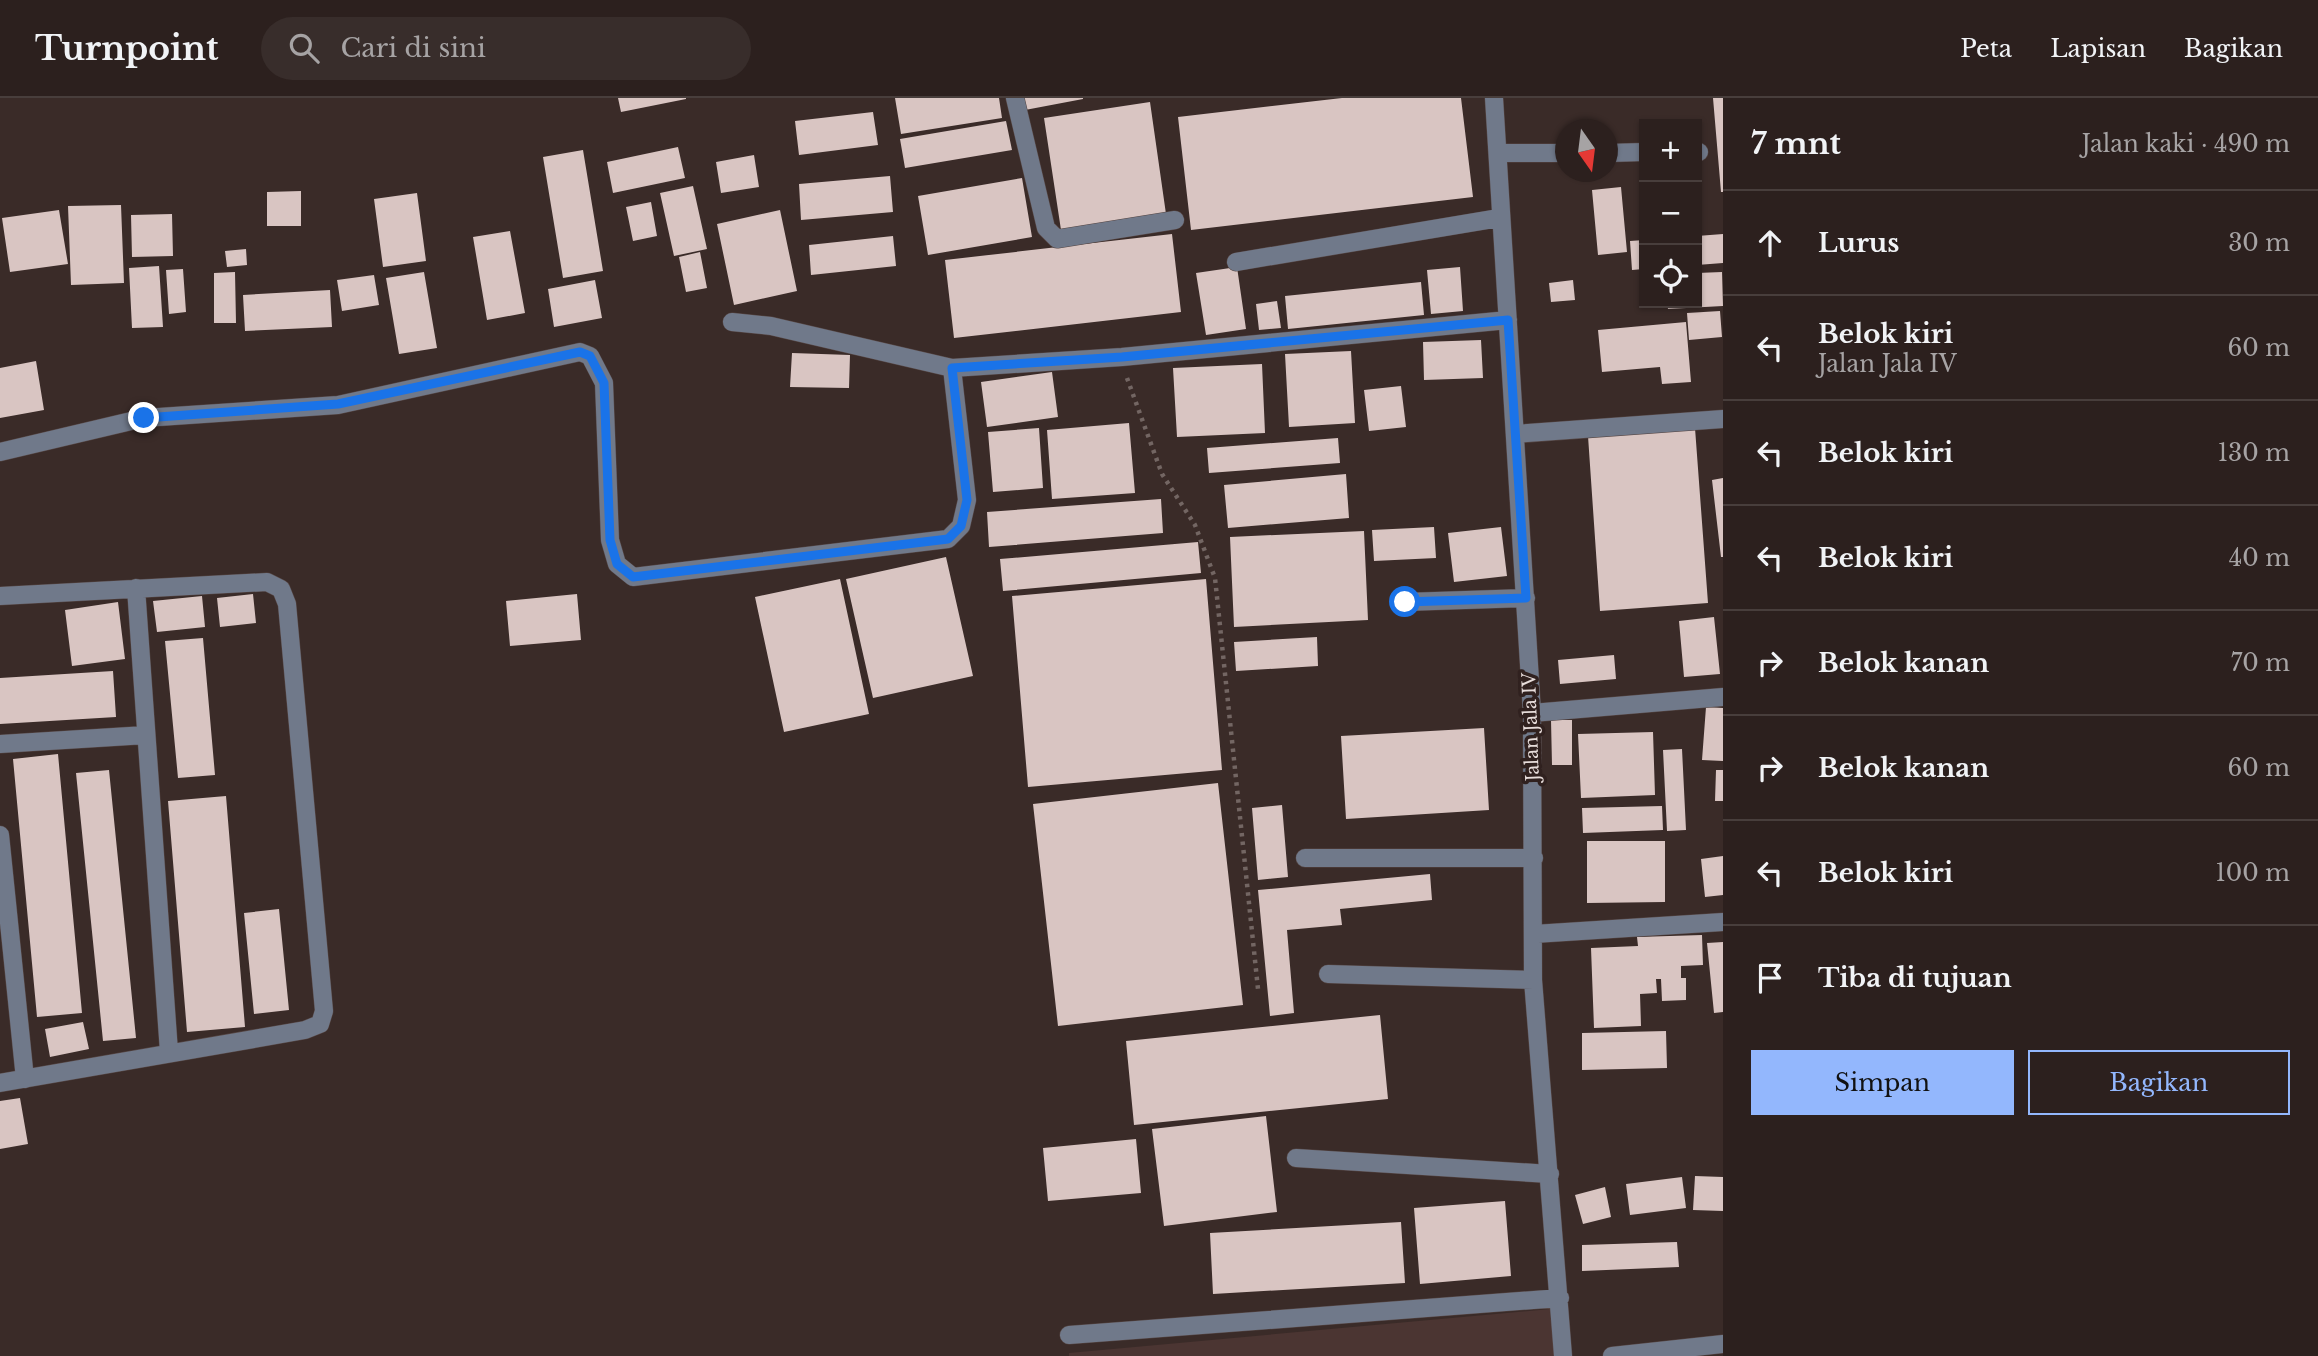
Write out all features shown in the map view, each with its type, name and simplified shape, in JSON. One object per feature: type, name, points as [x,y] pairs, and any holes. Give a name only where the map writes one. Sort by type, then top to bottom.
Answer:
[{"type":"street","points":[[1014,98],[1046,228],[1057,239],[1175,220]]},
{"type":"street","name":"Jalan Jala IV","points":[[1494,98],[1499,218],[1508,320],[1532,713],[1533,980],[1563,1356]]},
{"type":"street","points":[[1618,153],[1639,152]]},
{"type":"street","points":[[1498,153],[1555,153]]},
{"type":"street","points":[[1236,262],[1499,218]]},
{"type":"street","points":[[732,322],[771,326],[952,368],[1122,357],[1508,320]]},
{"type":"street","points":[[0,452],[144,418],[338,404],[580,352],[590,356],[604,383],[610,540],[617,564],[633,577],[948,539],[961,526],[967,500],[952,368]]},
{"type":"street","points":[[1515,433],[1723,419]]},
{"type":"street","points":[[0,596],[267,582],[281,589],[287,604],[324,1011],[320,1024],[305,1030],[0,1083]]},
{"type":"street","points":[[136,588],[169,1052]]},
{"type":"street","points":[[1405,602],[1526,598]]},
{"type":"street","points":[[1532,713],[1723,697]]},
{"type":"street","points":[[0,744],[146,735]]},
{"type":"street","points":[[0,835],[25,1079]]},
{"type":"street","points":[[1305,858],[1534,858]]},
{"type":"street","points":[[1534,934],[1723,922]]},
{"type":"street","points":[[1328,974],[1533,980]]},
{"type":"street","points":[[1296,1158],[1550,1174]]},
{"type":"street","points":[[1069,1335],[1560,1298]]},
{"type":"street","points":[[1612,1356],[1723,1344]]},
{"type":"path","points":[[1122,357],[1132,398],[1163,474],[1195,525],[1215,578],[1258,989]]},
{"type":"shaded area","points":[[1550,1309],[1555,1356],[1069,1356],[1069,1353]]},
{"type":"building","points":[[618,98],[686,98],[686,99],[621,112]]},
{"type":"building","points":[[895,98],[999,98],[1002,118],[901,134]]},
{"type":"building","points":[[1023,98],[1083,98],[1083,99],[1025,110]]},
{"type":"building","points":[[1342,98],[1461,98],[1473,197],[1191,230],[1178,117]]},
{"type":"building","points":[[1713,98],[1723,98],[1723,192],[1721,192]]},
{"type":"building","points":[[1150,102],[1166,214],[1061,230],[1044,118]]},
{"type":"building","points":[[873,112],[878,145],[799,155],[795,121]]},
{"type":"building","points":[[1006,121],[1012,150],[905,168],[900,139]]},
{"type":"building","points":[[678,147],[685,178],[613,193],[607,162]]},
{"type":"building","points":[[583,150],[603,271],[563,278],[543,157]]},
{"type":"building","points":[[754,155],[759,187],[721,193],[716,162]]},
{"type":"building","points":[[890,176],[893,212],[801,220],[799,184]]},
{"type":"building","points":[[1022,178],[1032,237],[928,255],[918,196]]},
{"type":"building","points":[[693,186],[707,249],[674,256],[660,193]]},
{"type":"building","points":[[1621,187],[1627,252],[1598,255],[1592,190]]},
{"type":"building","points":[[301,191],[301,226],[267,226],[267,192]]},
{"type":"building","points":[[417,193],[426,261],[383,267],[374,199]]},
{"type":"building","points":[[651,202],[657,236],[633,241],[626,207]]},
{"type":"building","points":[[121,205],[124,283],[71,285],[68,206]]},
{"type":"building","points":[[59,210],[68,264],[10,272],[2,218]]},
{"type":"building","points":[[780,210],[797,291],[734,305],[717,224]]},
{"type":"building","points":[[172,214],[173,256],[132,257],[131,215]]},
{"type":"building","points":[[510,231],[525,313],[487,320],[473,237]]},
{"type":"building","points":[[1172,234],[1181,312],[954,338],[945,260]]},
{"type":"building","points":[[1723,234],[1723,263],[1702,265],[1702,236]]},
{"type":"building","points":[[893,236],[896,266],[811,275],[809,245]]},
{"type":"building","points":[[1639,240],[1639,269],[1632,270],[1630,241]]},
{"type":"building","points":[[246,249],[247,265],[227,267],[225,251]]},
{"type":"building","points":[[700,252],[707,288],[686,292],[679,257]]},
{"type":"building","points":[[159,266],[163,327],[132,328],[129,268]]},
{"type":"building","points":[[1237,267],[1246,329],[1206,335],[1196,273]]},
{"type":"building","points":[[1460,267],[1463,311],[1431,314],[1427,270]]},
{"type":"building","points":[[183,269],[186,312],[169,314],[166,270]]},
{"type":"building","points":[[235,272],[236,323],[214,323],[214,273]]},
{"type":"building","points":[[424,272],[437,348],[399,354],[386,278]]},
{"type":"building","points":[[1722,272],[1723,306],[1702,307],[1702,273]]},
{"type":"building","points":[[374,275],[379,305],[342,311],[337,280]]},
{"type":"building","points":[[595,280],[602,318],[554,327],[548,289]]},
{"type":"building","points":[[1573,280],[1575,300],[1551,302],[1549,283]]},
{"type":"building","points":[[1421,282],[1424,315],[1288,329],[1285,296]]},
{"type":"building","points":[[330,290],[332,327],[245,331],[243,295]]},
{"type":"building","points":[[1277,301],[1281,328],[1259,330],[1256,304]]},
{"type":"building","points":[[1720,311],[1722,337],[1689,340],[1687,313]]},
{"type":"building","points":[[1686,322],[1691,382],[1662,384],[1660,367],[1602,372],[1598,330]]},
{"type":"building","points":[[1481,340],[1483,378],[1424,380],[1423,342]]},
{"type":"building","points":[[1351,351],[1355,423],[1289,427],[1285,354]]},
{"type":"building","points":[[792,353],[850,355],[849,388],[790,387]]},
{"type":"building","points":[[36,361],[44,410],[0,418],[0,368]]},
{"type":"building","points":[[1262,364],[1265,433],[1177,437],[1173,368]]},
{"type":"building","points":[[1052,372],[1058,417],[987,427],[981,382]]},
{"type":"building","points":[[1401,386],[1406,427],[1369,431],[1364,390]]},
{"type":"building","points":[[1129,423],[1135,493],[1052,499],[1047,430]]},
{"type":"building","points":[[1039,428],[1043,488],[993,492],[988,432]]},
{"type":"building","points":[[1695,428],[1708,603],[1600,611],[1588,436]]},
{"type":"building","points":[[1338,438],[1340,463],[1209,473],[1207,448]]},
{"type":"building","points":[[1346,474],[1349,518],[1228,528],[1224,485]]},
{"type":"building","points":[[1723,478],[1723,557],[1721,557],[1712,480]]},
{"type":"building","points":[[1161,499],[1163,533],[989,547],[987,512]]},
{"type":"building","points":[[1434,527],[1436,558],[1374,561],[1372,530]]},
{"type":"building","points":[[1501,527],[1507,576],[1454,582],[1448,533]]},
{"type":"building","points":[[1364,531],[1368,620],[1234,627],[1230,537]]},
{"type":"building","points":[[1198,542],[1201,573],[1003,591],[1000,559]]},
{"type":"building","points":[[946,557],[973,676],[873,698],[846,579]]},
{"type":"building","points":[[840,579],[869,714],[784,732],[755,597]]},
{"type":"building","points":[[1206,579],[1222,770],[1028,787],[1012,596]]},
{"type":"building","points":[[253,594],[256,623],[220,627],[217,598]]},
{"type":"building","points":[[577,594],[581,640],[510,646],[506,601]]},
{"type":"building","points":[[202,596],[205,627],[157,632],[153,601]]},
{"type":"building","points":[[118,602],[125,659],[72,666],[65,610]]},
{"type":"building","points":[[1714,617],[1720,674],[1684,677],[1679,621]]},
{"type":"building","points":[[1317,637],[1318,666],[1236,671],[1234,642]]},
{"type":"building","points":[[203,638],[215,775],[178,778],[165,641]]},
{"type":"building","points":[[1614,655],[1616,679],[1560,684],[1558,660]]},
{"type":"building","points":[[113,671],[116,717],[0,724],[0,678]]},
{"type":"building","points":[[1706,707],[1723,708],[1723,761],[1702,760]]},
{"type":"building","points":[[1551,720],[1572,720],[1572,765],[1552,765]]},
{"type":"building","points":[[1484,728],[1489,810],[1346,819],[1341,736]]},
{"type":"building","points":[[1653,732],[1655,795],[1581,798],[1578,734]]},
{"type":"building","points":[[1682,749],[1686,830],[1667,831],[1663,750]]},
{"type":"building","points":[[58,754],[82,1013],[37,1017],[13,759]]},
{"type":"building","points":[[109,770],[136,1038],[103,1041],[76,773]]},
{"type":"building","points":[[1716,770],[1723,770],[1723,801],[1715,801]]},
{"type":"building","points":[[1218,783],[1243,1005],[1058,1026],[1033,804]]},
{"type":"building","points":[[226,796],[245,1027],[187,1032],[168,801]]},
{"type":"building","points":[[1282,805],[1288,877],[1258,880],[1252,808]]},
{"type":"building","points":[[1662,806],[1663,830],[1583,833],[1582,808]]},
{"type":"building","points":[[1587,841],[1665,841],[1665,902],[1587,903]]},
{"type":"building","points":[[1723,856],[1723,895],[1705,897],[1701,859]]},
{"type":"building","points":[[1430,874],[1432,900],[1340,909],[1342,925],[1287,930],[1294,1013],[1270,1016],[1258,890]]},
{"type":"building","points":[[279,909],[289,1010],[254,1014],[244,913]]},
{"type":"building","points":[[1702,935],[1703,965],[1681,966],[1681,978],[1686,978],[1686,1000],[1662,1001],[1661,979],[1656,979],[1657,993],[1640,994],[1641,1026],[1594,1028],[1591,948],[1638,946],[1637,937]]},
{"type":"building","points":[[1723,942],[1723,1012],[1714,1013],[1707,943]]},
{"type":"building","points":[[1380,1015],[1388,1099],[1134,1125],[1126,1041]]},
{"type":"building","points":[[83,1022],[89,1049],[50,1057],[45,1029]]},
{"type":"building","points":[[1666,1031],[1667,1068],[1582,1070],[1582,1033]]},
{"type":"building","points":[[20,1098],[28,1144],[0,1149],[0,1101]]},
{"type":"building","points":[[1266,1116],[1277,1212],[1164,1226],[1152,1129]]},
{"type":"building","points":[[1136,1139],[1141,1193],[1048,1201],[1043,1148]]},
{"type":"building","points":[[1695,1176],[1723,1177],[1723,1211],[1693,1210]]},
{"type":"building","points":[[1682,1177],[1686,1208],[1630,1215],[1626,1184]]},
{"type":"building","points":[[1605,1187],[1611,1217],[1583,1224],[1575,1195]]},
{"type":"building","points":[[1505,1201],[1511,1276],[1420,1284],[1414,1208]]},
{"type":"building","points":[[1401,1222],[1405,1283],[1213,1294],[1210,1233]]},
{"type":"building","points":[[1677,1242],[1679,1267],[1582,1271],[1582,1245]]},
{"type":"route","points":[[144,418],[338,404],[580,352],[590,356],[604,383],[612,555],[625,573],[633,577],[948,539],[961,526],[967,500],[952,368],[1122,357],[1508,320],[1526,598],[1405,602]]}]
